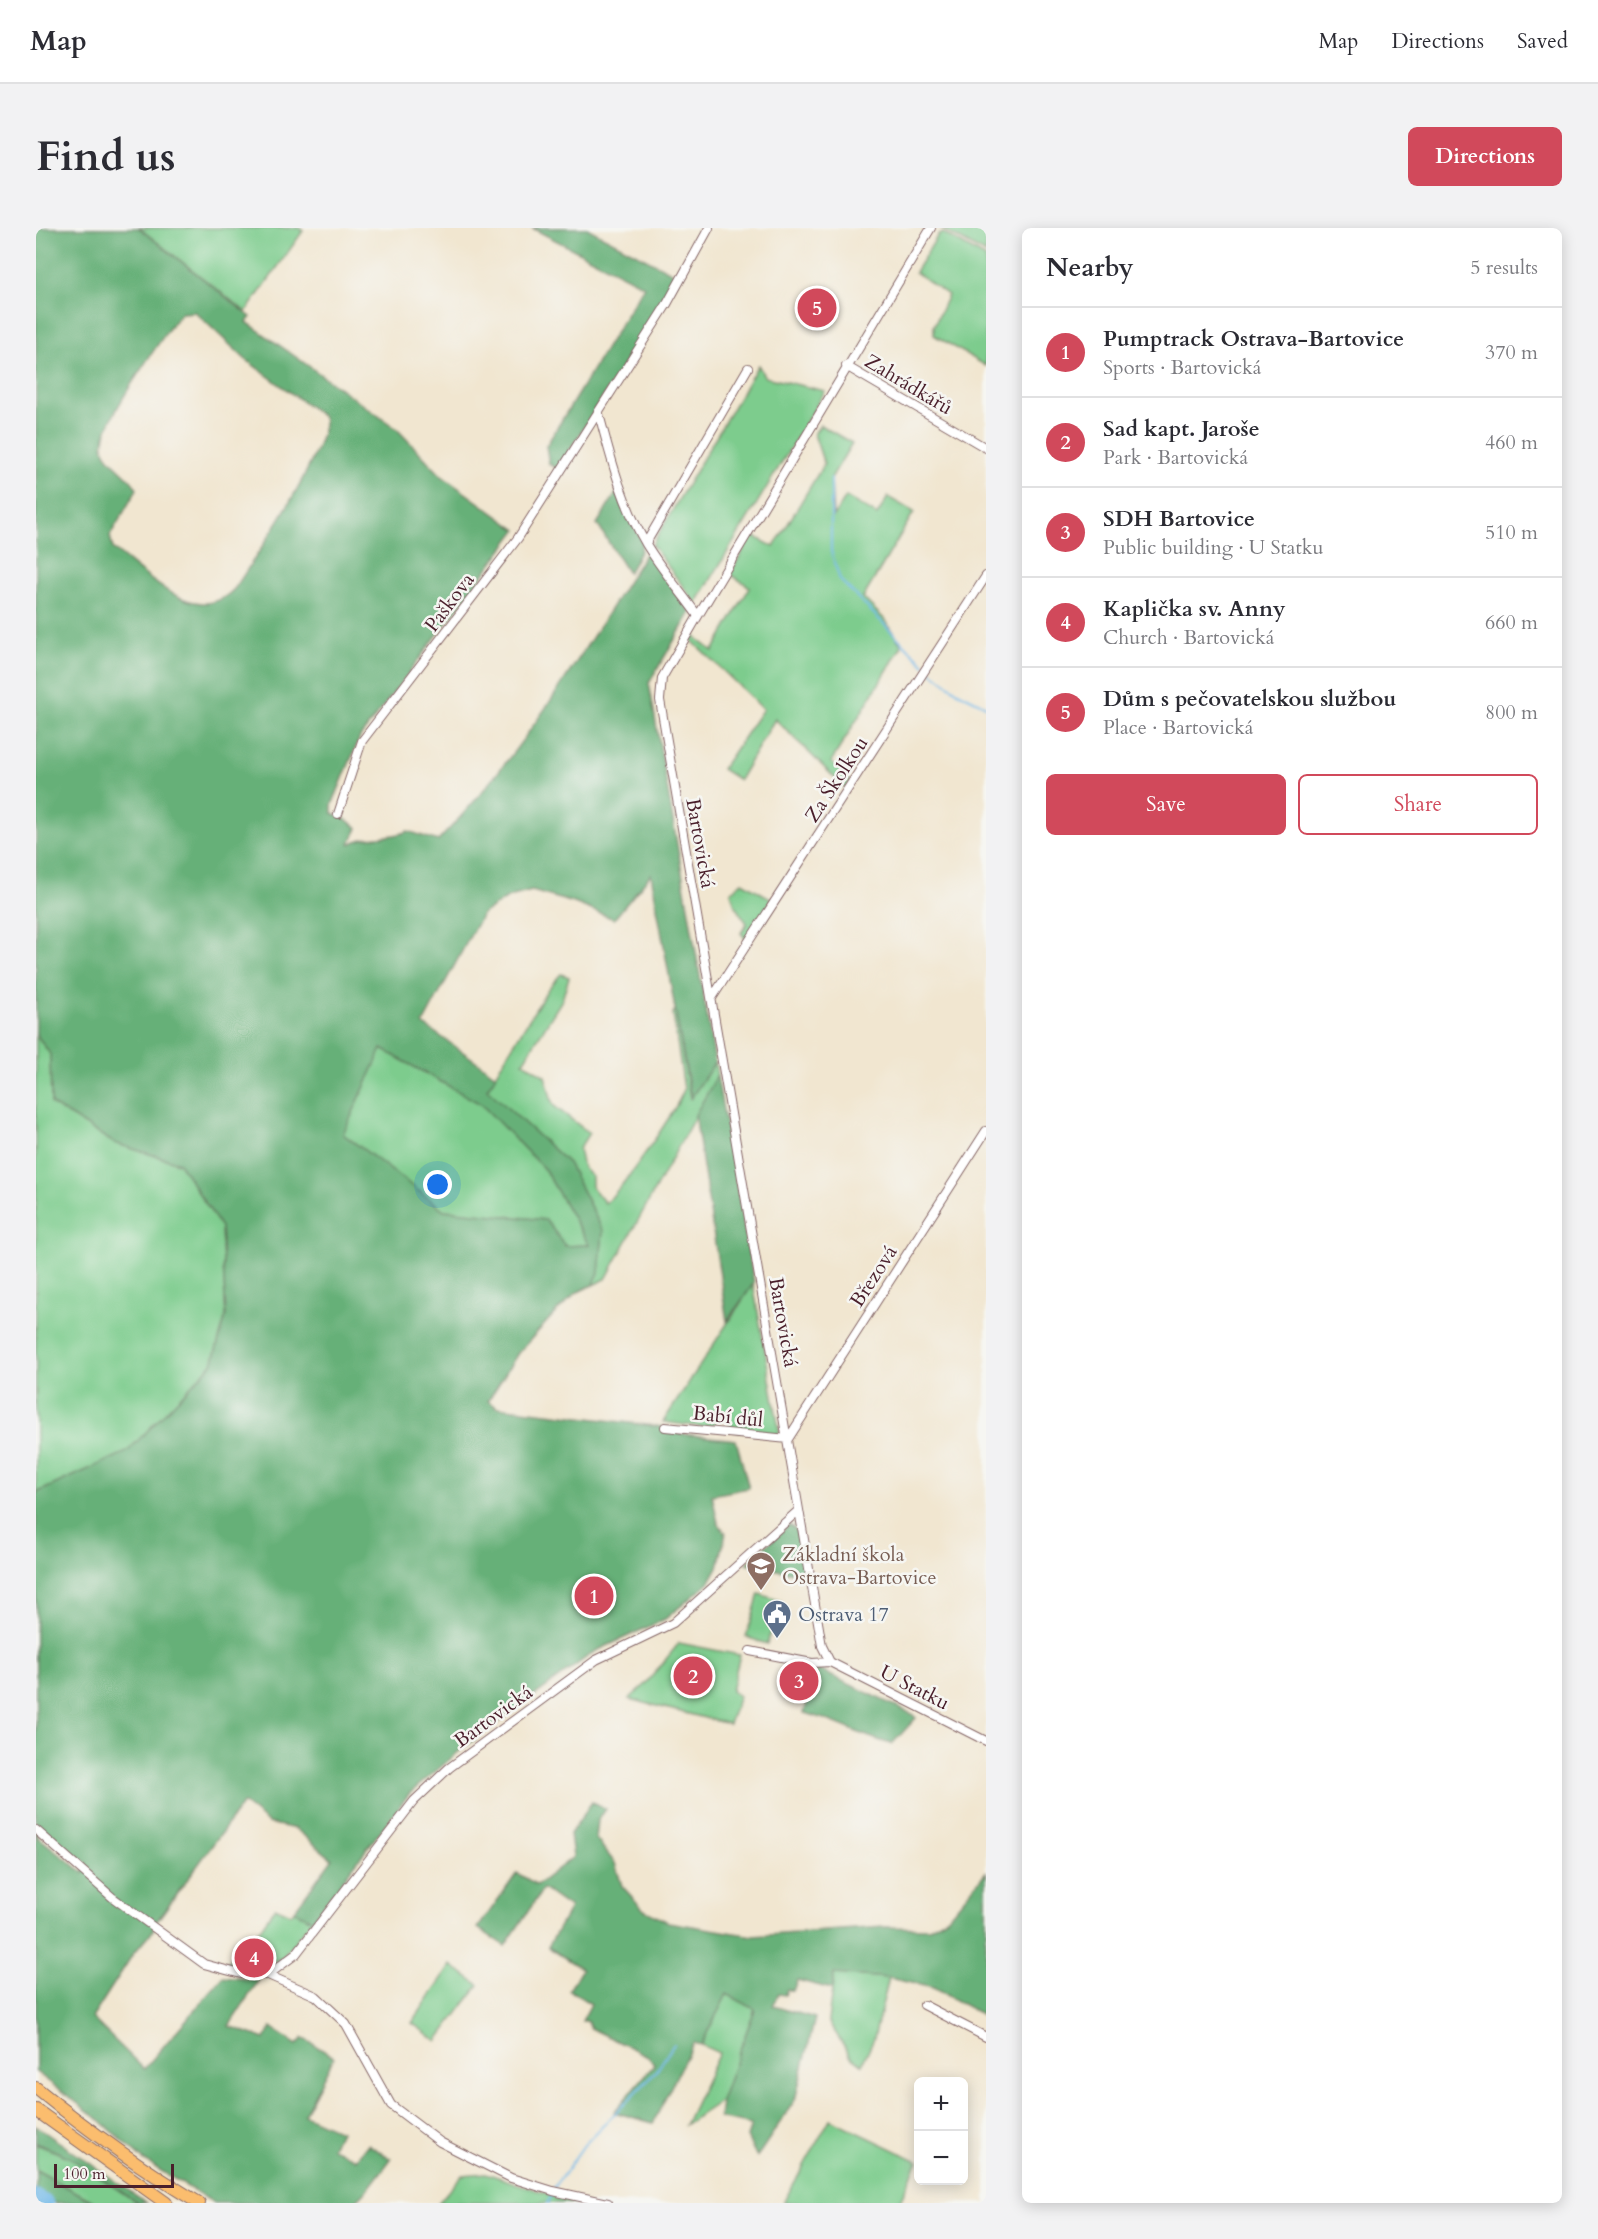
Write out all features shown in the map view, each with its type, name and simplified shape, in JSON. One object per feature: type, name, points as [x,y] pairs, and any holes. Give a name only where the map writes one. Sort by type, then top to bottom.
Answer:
[{"type":"highway","points":[[36,2088],[87,2129],[160,2180],[199,2203]]},
{"type":"highway","points":[[36,2110],[166,2203]]},
{"type":"street","name":"Paškova","points":[[338,814],[362,741],[518,538],[667,304],[709,228]]},
{"type":"street","name":"Bartovická","points":[[268,1975],[296,1954],[414,1802],[450,1768],[596,1660],[673,1623],[798,1510],[788,1439],[660,700],[662,678],[846,366],[931,228]]},
{"type":"street","name":"Zahrádkářů","points":[[846,366],[986,448]]},
{"type":"street","points":[[645,543],[748,368]]},
{"type":"street","points":[[598,414],[616,479],[645,543],[698,616]]},
{"type":"street","name":"Za Školkou","points":[[712,998],[986,576]]},
{"type":"street","name":"Březová","points":[[788,1439],[986,1131]]},
{"type":"street","name":"Babí důl","points":[[665,1427],[788,1439]]},
{"type":"street","points":[[798,1510],[822,1646],[831,1662]]},
{"type":"street","name":"U Statku","points":[[750,1651],[812,1663],[831,1662],[986,1741]]},
{"type":"street","points":[[36,1830],[112,1897],[204,1964],[241,1974],[268,1975],[316,1996],[346,2024],[391,2105],[440,2142],[510,2178],[553,2191],[609,2203]]},
{"type":"street","points":[[924,2004],[986,2037]]},
{"type":"green space","points":[[36,228],[139,228],[251,317],[247,322],[397,429],[442,476],[517,530],[360,737],[332,805],[332,813],[358,828],[349,845],[363,839],[408,831],[438,841],[497,774],[550,702],[647,551],[691,612],[649,683],[715,1062],[691,1098],[651,874],[614,919],[574,903],[532,891],[509,897],[482,914],[423,1024],[496,1076],[487,1089],[568,1163],[603,1231],[599,1273],[593,1285],[578,1292],[518,1353],[488,1401],[497,1407],[663,1427],[664,1432],[736,1440],[749,1488],[712,1495],[718,1523],[726,1533],[718,1567],[709,1583],[665,1619],[594,1652],[462,1749],[409,1794],[312,1920],[294,1911],[332,1859],[296,1829],[268,1823],[243,1803],[157,1921],[152,1932],[133,1954],[92,2018],[144,2069],[223,1977],[259,1980],[229,2026],[265,2039],[271,2028],[297,2045],[303,2038],[334,2057],[304,2115],[340,2131],[332,2148],[356,2159],[368,2144],[391,2159],[369,2188],[354,2203],[214,2203],[143,2160],[101,2121],[36,2072],[36,1493],[127,1452],[212,1364],[226,1316],[221,1227],[179,1163],[114,1143],[51,1104],[50,1054],[36,1034]],"holes":[[[195,312],[245,359],[322,416],[324,421],[321,437],[302,481],[245,573],[235,588],[220,599],[204,603],[188,600],[172,593],[113,549],[110,536],[137,489],[104,450],[104,439],[109,424],[142,368],[182,313]],[[382,1049],[481,1104],[545,1170],[589,1245],[565,1246],[546,1220],[444,1210],[343,1134]],[[42,1828],[86,1864],[84,1873],[37,1836]]]},
{"type":"green space","points":[[139,228],[299,228],[303,231],[246,312]]},
{"type":"green space","points":[[532,228],[587,228],[679,276],[558,469],[549,464],[546,446],[644,286]]},
{"type":"green space","points":[[940,228],[986,228],[986,254]]},
{"type":"green space","points":[[943,233],[986,258],[986,366],[934,335],[934,326],[948,295],[915,272],[938,235]]},
{"type":"green space","points":[[758,365],[765,377],[825,391],[696,604],[652,545]]},
{"type":"green space","points":[[820,425],[852,443],[831,478],[833,517],[846,497],[877,515],[888,497],[914,512],[863,598],[884,619],[902,646],[831,762],[850,781],[845,788],[775,719],[739,780],[722,769],[763,709],[691,640],[694,636],[713,651],[750,587],[730,574],[752,535],[774,547],[824,464],[814,434]]},
{"type":"green space","points":[[617,492],[642,542],[641,550],[628,573],[597,524]]},
{"type":"green space","points":[[742,882],[772,899],[746,940],[741,933],[747,923],[735,906],[731,892]]},
{"type":"green space","points":[[561,974],[569,977],[562,1000],[523,1062],[545,1076],[553,1105],[589,1133],[579,1149],[583,1168],[592,1177],[592,1187],[605,1203],[649,1148],[672,1113],[684,1089],[673,1014],[675,1010],[690,1098],[715,1062],[717,1076],[606,1279],[593,1285],[599,1271],[603,1231],[568,1163],[486,1089],[548,989]]},
{"type":"green space","points":[[36,1034],[50,1054],[51,1104],[114,1143],[179,1163],[221,1227],[226,1316],[212,1364],[127,1452],[36,1493]]},
{"type":"green space","points":[[382,1049],[481,1104],[545,1170],[589,1245],[565,1246],[545,1220],[444,1210],[343,1134]]},
{"type":"green space","points":[[717,1076],[754,1283],[727,1321],[695,1115]]},
{"type":"green space","points":[[753,1284],[780,1435],[735,1431],[727,1420],[718,1420],[710,1428],[663,1422]]},
{"type":"green space","points":[[789,1525],[797,1530],[804,1575],[746,1564]]},
{"type":"green space","points":[[759,1594],[781,1601],[767,1644],[746,1637]]},
{"type":"green space","points":[[679,1643],[740,1655],[731,1691],[739,1696],[729,1724],[629,1699],[644,1686]]},
{"type":"green space","points":[[817,1669],[912,1714],[916,1718],[892,1744],[804,1713]]},
{"type":"green space","points":[[592,1802],[606,1809],[598,1820],[596,1839],[615,1863],[622,1886],[644,1910],[668,1922],[753,1936],[885,1927],[929,1928],[947,1918],[986,1872],[986,2017],[933,1988],[889,1978],[834,1974],[832,1989],[797,1980],[793,1991],[787,1989],[785,1995],[778,1994],[773,2006],[815,2018],[795,2100],[757,2157],[747,2137],[751,2125],[719,2118],[721,2101],[755,2009],[727,1994],[701,2045],[693,2043],[653,2123],[614,2112],[654,2065],[648,2056],[590,2028],[587,2021],[582,2021],[591,2004],[569,1990],[582,1969],[548,1947],[570,1908],[543,1889],[505,1946],[478,1928],[517,1873],[537,1885],[573,1857],[570,1834]]},
{"type":"green space","points":[[275,1907],[291,1914],[294,1911],[312,1920],[281,1959],[255,1969],[226,1965],[249,1935],[253,1939]]},
{"type":"green space","points":[[451,1965],[479,1985],[437,2041],[412,2023]]},
{"type":"green space","points":[[834,1974],[889,1978],[874,2038],[862,2064],[850,2055],[828,2021]]},
{"type":"green space","points":[[727,1994],[755,2009],[721,2101],[685,2125],[719,2053],[701,2045]]},
{"type":"green space","points":[[830,2119],[914,2159],[914,2170],[899,2203],[783,2203]]},
{"type":"green space","points":[[36,2126],[147,2203],[138,2203],[69,2157],[36,2143]]},
{"type":"green space","points":[[36,2144],[69,2157],[138,2203],[96,2203],[36,2170]]},
{"type":"green space","points":[[36,2170],[96,2203],[36,2203]]},
{"type":"green space","points":[[486,2173],[560,2198],[587,2203],[438,2203],[462,2175]]},
{"type":"waterway","points":[[831,478],[831,551],[840,580],[925,665]]},
{"type":"waterway","points":[[930,671],[958,692],[986,706]]},
{"type":"waterway","points":[[554,2188],[584,2145],[655,2073],[674,2044]]},
{"type":"waterway","points":[[548,2203],[552,2194]]},
{"type":"waterway","points":[[36,2197],[46,2203]]},
{"type":"place","name":"Dům s pečovatelskou službou","points":[[817,308]]},
{"type":"place","name":"Základní škola Ostrava-Bartovice","points":[[761,1592]]},
{"type":"place","name":"Pumptrack Ostrava-Bartovice","points":[[594,1596]]},
{"type":"place","name":"Ostrava 17","points":[[777,1640]]},
{"type":"place","name":"Sad kapt. Jaroše","points":[[693,1676]]},
{"type":"place","name":"SDH Bartovice","points":[[799,1681]]},
{"type":"place","name":"Kaplička sv. Anny","points":[[254,1958]]}]
